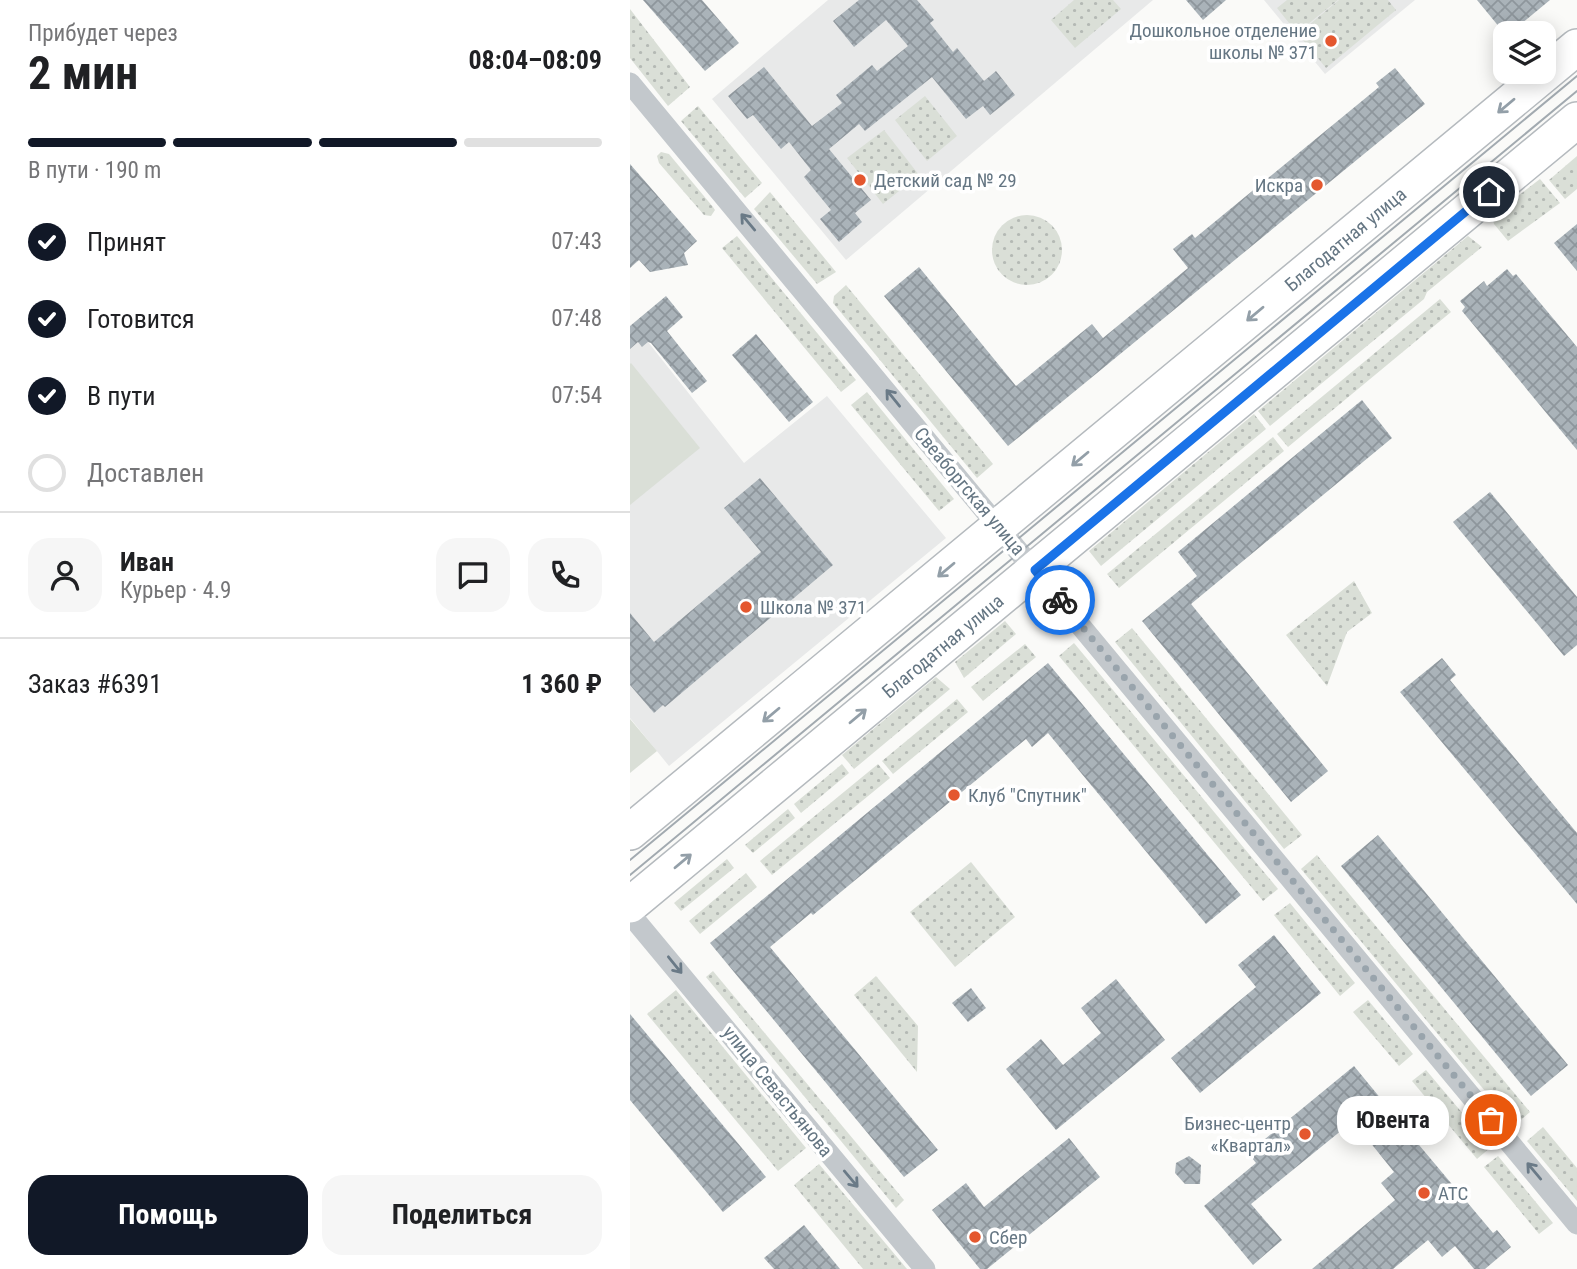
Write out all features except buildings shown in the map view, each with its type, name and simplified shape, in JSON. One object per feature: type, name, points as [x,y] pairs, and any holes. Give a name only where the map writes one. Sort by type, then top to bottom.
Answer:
[{"type":"main road","name":"Благодатная улица","points":[[630,832],[1577,47]]},
{"type":"main road","name":"Благодатная улица","points":[[630,905],[1577,120]]},
{"type":"street","name":"Свеаборгская улица","points":[[630,83],[1577,1224]]},
{"type":"street","name":"улица Севастьянова","points":[[630,914],[925,1269]]},
{"type":"shaded area","name":"Детский сад № 29","points":[[828,0],[1153,0],[846,260],[712,99]]},
{"type":"shaded area","points":[[1074,0],[1113,0],[1121,9],[1075,48],[1051,20]]},
{"type":"shaded area","name":"Дошкольное отделение школы № 371","points":[[1264,0],[1415,0],[1325,74]]},
{"type":"shaded area","points":[[1287,0],[1338,0],[1297,33],[1277,8]]},
{"type":"shaded area","name":"Дошкольное отделение школы № 371","points":[[1339,0],[1388,0],[1396,10],[1326,68],[1298,34]]},
{"type":"shaded area","points":[[630,9],[690,87],[668,106],[630,58]]},
{"type":"shaded area","points":[[925,96],[957,136],[927,161],[895,120]]},
{"type":"shaded area","points":[[698,106],[762,183],[745,198],[681,121]]},
{"type":"shaded area","points":[[884,130],[919,175],[883,204],[847,158]]},
{"type":"shaded area","points":[[661,152],[669,154],[713,207],[715,210],[711,216],[704,215],[659,163],[657,156]]},
{"type":"shaded area","points":[[1577,156],[1577,189],[1565,199],[1549,180]]},
{"type":"shaded area","points":[[1540,179],[1560,203],[1508,241],[1494,224],[1492,216]]},
{"type":"shaded area","points":[[770,192],[836,272],[817,284],[754,209]]},
{"type":"shaded area","points":[[1027,215],[1046,221],[1056,231],[1062,250],[1056,269],[1046,279],[1027,285],[1008,279],[998,269],[992,250],[998,231],[1008,221]]},
{"type":"shaded area","points":[[737,236],[856,380],[841,392],[722,248]]},
{"type":"shaded area","points":[[1468,236],[1482,247],[1427,292],[1424,299],[1270,426],[1258,411]]},
{"type":"shaded area","points":[[846,285],[993,464],[977,478],[833,303],[834,296]]},
{"type":"shaded area","points":[[1440,299],[1451,312],[1288,447],[1277,434]]},
{"type":"shaded area","name":"Школа № 371","points":[[638,342],[642,347],[648,342],[744,463],[827,396],[946,538],[669,766],[630,718],[630,349]]},
{"type":"shaded area","points":[[630,364],[700,448],[630,505]]},
{"type":"shaded area","points":[[867,392],[954,499],[939,511],[851,405]]},
{"type":"shaded area","points":[[1254,414],[1266,429],[1101,566],[1089,551]]},
{"type":"shaded area","points":[[1273,437],[1284,451],[1119,588],[1107,574]]},
{"type":"shaded area","points":[[1354,581],[1372,613],[1347,632],[1327,686],[1286,635]]},
{"type":"shaded area","points":[[1005,621],[1016,634],[964,678],[955,662]]},
{"type":"shaded area","points":[[1132,628],[1302,835],[1284,849],[1115,642]]},
{"type":"shaded area","points":[[1074,643],[1278,889],[1263,901],[1059,656]]},
{"type":"shaded area","points":[[1025,644],[1036,657],[983,701],[971,687]]},
{"type":"shaded area","points":[[936,677],[950,689],[854,769],[842,755]]},
{"type":"shaded area","points":[[957,699],[968,712],[893,774],[882,761]]},
{"type":"shaded area","points":[[630,719],[657,751],[630,773]]},
{"type":"shaded area","points":[[842,764],[849,773],[801,813],[794,804]]},
{"type":"shaded area","points":[[878,764],[890,778],[772,875],[760,861]]},
{"type":"shaded area","points":[[788,809],[795,818],[753,853],[745,845]]},
{"type":"shaded area","points":[[1317,855],[1530,1112],[1514,1126],[1301,869]]},
{"type":"shaded area","points":[[727,859],[734,868],[681,911],[674,903]]},
{"type":"shaded area","points":[[971,862],[1015,917],[955,967],[910,912]]},
{"type":"shaded area","points":[[746,873],[757,887],[700,934],[689,921]]},
{"type":"shaded area","points":[[1290,903],[1355,983],[1340,996],[1274,915]]},
{"type":"shaded area","points":[[713,971],[904,1200],[896,1208],[706,977]]},
{"type":"shaded area","points":[[876,976],[918,1026],[917,1072],[854,995]]},
{"type":"shaded area","points":[[676,990],[806,1148],[778,1171],[647,1014]]},
{"type":"shaded area","points":[[1368,1000],[1413,1054],[1399,1066],[1353,1012]]},
{"type":"shaded area","points":[[1426,1070],[1491,1147],[1477,1159],[1412,1081]]},
{"type":"shaded area","points":[[1543,1127],[1577,1168],[1577,1201],[1527,1141]]},
{"type":"shaded area","points":[[1498,1156],[1553,1223],[1539,1234],[1484,1167]]},
{"type":"shaded area","points":[[819,1164],[907,1269],[863,1269],[794,1185]]},
{"type":"tram line","points":[[630,860],[1577,76]]},
{"type":"tram line","points":[[630,875],[1577,91]]},
{"type":"way so far","points":[[1060,600],[1491,1120]]},
{"type":"place","name":"Дошкольное отделение школы № 371","points":[[1331,41]]},
{"type":"place","name":"Детский сад № 29","points":[[860,180]]},
{"type":"place","name":"Искра","points":[[1317,185]]},
{"type":"place","name":"Школа № 371","points":[[746,607]]},
{"type":"place","name":"Клуб \"Спутник\"","points":[[954,795]]},
{"type":"place","name":"Ювента","points":[[1491,1120]]},
{"type":"place","name":"Бизнес-центр «Квартал»","points":[[1305,1134]]},
{"type":"place","name":"АТС","points":[[1424,1193]]},
{"type":"place","name":"Сбер","points":[[975,1237]]},
{"type":"route","points":[[1060,600],[1035,570],[1489,192]]}]
